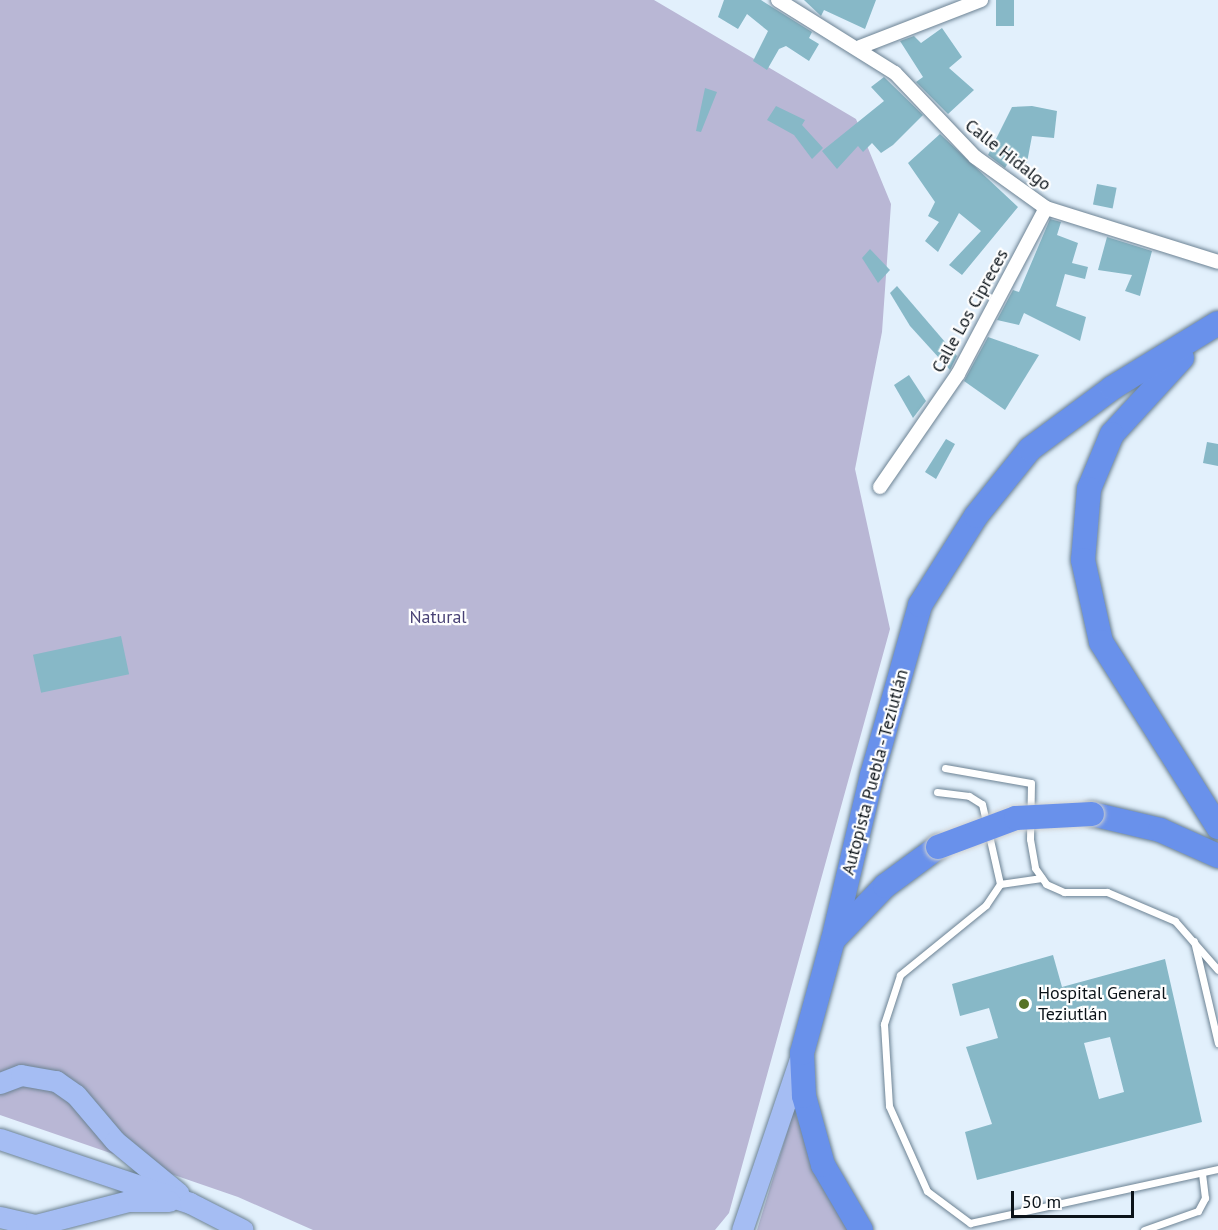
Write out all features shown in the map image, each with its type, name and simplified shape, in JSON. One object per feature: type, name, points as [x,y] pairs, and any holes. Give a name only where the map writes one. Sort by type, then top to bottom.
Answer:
[{"type":"highway","name":"Autopista Puebla - Teziutlán","points":[[861,1230],[823,1165],[804,1096],[802,1053],[833,940],[872,775],[920,605],[976,516],[1030,449],[1093,401],[1218,325]]},
{"type":"highway","points":[[1218,325],[1125,414],[1103,453],[1082,523],[1088,600],[1101,642],[1218,827]]},
{"type":"highway","name":"Autopista Puebla - Teziutlán","points":[[833,940],[885,886],[938,847],[1016,818],[1092,814],[1160,830],[1218,856]]},
{"type":"main road","points":[[742,1230],[802,1053]]},
{"type":"main road","points":[[0,1083],[31,1075],[68,1089],[115,1141],[190,1203]]},
{"type":"main road","points":[[0,1139],[190,1203],[243,1230]]},
{"type":"main road","points":[[0,1217],[36,1225],[128,1201],[190,1203]]},
{"type":"street","name":"Calle Hidalgo","points":[[778,0],[860,47],[895,73],[975,157],[1046,208],[1218,262]]},
{"type":"street","points":[[860,47],[981,0]]},
{"type":"street","name":"Calle Los Cipreces","points":[[880,487],[958,374],[1046,208]]},
{"type":"lane","points":[[945,768],[1030,783],[1030,839],[1042,878],[1064,892],[1107,892],[1175,921],[1218,970]]},
{"type":"lane","points":[[937,792],[969,796],[982,804],[1000,884],[986,905],[900,975],[884,1024],[889,1106],[927,1191],[979,1230]]},
{"type":"lane","points":[[1000,884],[1042,878]]},
{"type":"lane","points":[[1193,939],[1218,1043]]},
{"type":"lane","points":[[970,1223],[1218,1169]]},
{"type":"lane","points":[[1144,1230],[1198,1211],[1205,1198],[1202,1173]]},
{"type":"green space","name":"Natural","points":[[0,0],[654,0],[856,119],[891,204],[882,332],[855,469],[890,629],[729,1213],[715,1230],[313,1230],[238,1197],[0,1115]]},
{"type":"green space","points":[[794,1110],[827,1195],[856,1230],[757,1230]]},
{"type":"building","points":[[724,0],[761,0],[812,32],[809,38],[819,44],[809,61],[786,46],[779,49],[767,70],[753,61],[768,31],[747,14],[738,29],[718,17]]},
{"type":"building","points":[[804,0],[876,0],[865,29],[824,10],[821,16]]},
{"type":"building","points":[[996,0],[1014,0],[1014,26],[996,26]]},
{"type":"building","points":[[942,28],[962,57],[949,68],[974,90],[948,114],[916,82],[923,77],[900,41],[914,36],[921,43]]},
{"type":"building","points":[[884,77],[923,115],[893,145],[881,153],[872,143],[863,152],[858,146],[837,169],[822,151],[884,101],[871,87]]},
{"type":"building","points":[[705,88],[717,92],[701,132],[696,131]]},
{"type":"building","points":[[776,106],[805,120],[802,125],[823,148],[812,159],[794,135],[767,120]]},
{"type":"building","points":[[1032,106],[1057,111],[1054,138],[1032,136],[1025,173],[1009,161],[1005,168],[988,155],[1012,107]]},
{"type":"building","points":[[940,134],[1018,207],[962,275],[949,265],[981,231],[959,213],[938,252],[925,241],[939,222],[928,216],[935,202],[908,163]]},
{"type":"building","points":[[1097,184],[1117,188],[1113,208],[1093,205]]},
{"type":"building","points":[[1050,219],[1061,222],[1057,235],[1078,243],[1072,263],[1088,267],[1085,279],[1065,274],[1056,306],[1086,317],[1080,341],[1024,313],[1019,325],[997,320],[1013,290],[1019,292]]},
{"type":"building","points":[[1107,237],[1152,251],[1140,296],[1125,291],[1132,275],[1098,270]]},
{"type":"building","points":[[870,249],[890,270],[878,283],[862,258]]},
{"type":"building","points":[[897,286],[957,356],[950,370],[910,326],[890,293]]},
{"type":"building","points":[[988,337],[1039,355],[1005,410],[964,381]]},
{"type":"building","points":[[909,375],[926,401],[913,418],[894,385]]},
{"type":"building","points":[[946,439],[955,444],[936,479],[925,472]]},
{"type":"building","points":[[1207,442],[1218,444],[1218,466],[1203,463]]},
{"type":"building","points":[[121,636],[129,674],[41,693],[33,655]]},
{"type":"building","points":[[1053,955],[1062,987],[1165,959],[1202,1122],[977,1180],[965,1132],[992,1124],[966,1047],[998,1038],[989,1008],[960,1016],[952,984]],"holes":[[[1110,1037],[1124,1092],[1099,1099],[1084,1043]]]},
{"type":"place","name":"Hospital General Teziutlán","points":[[1024,1004]]}]
